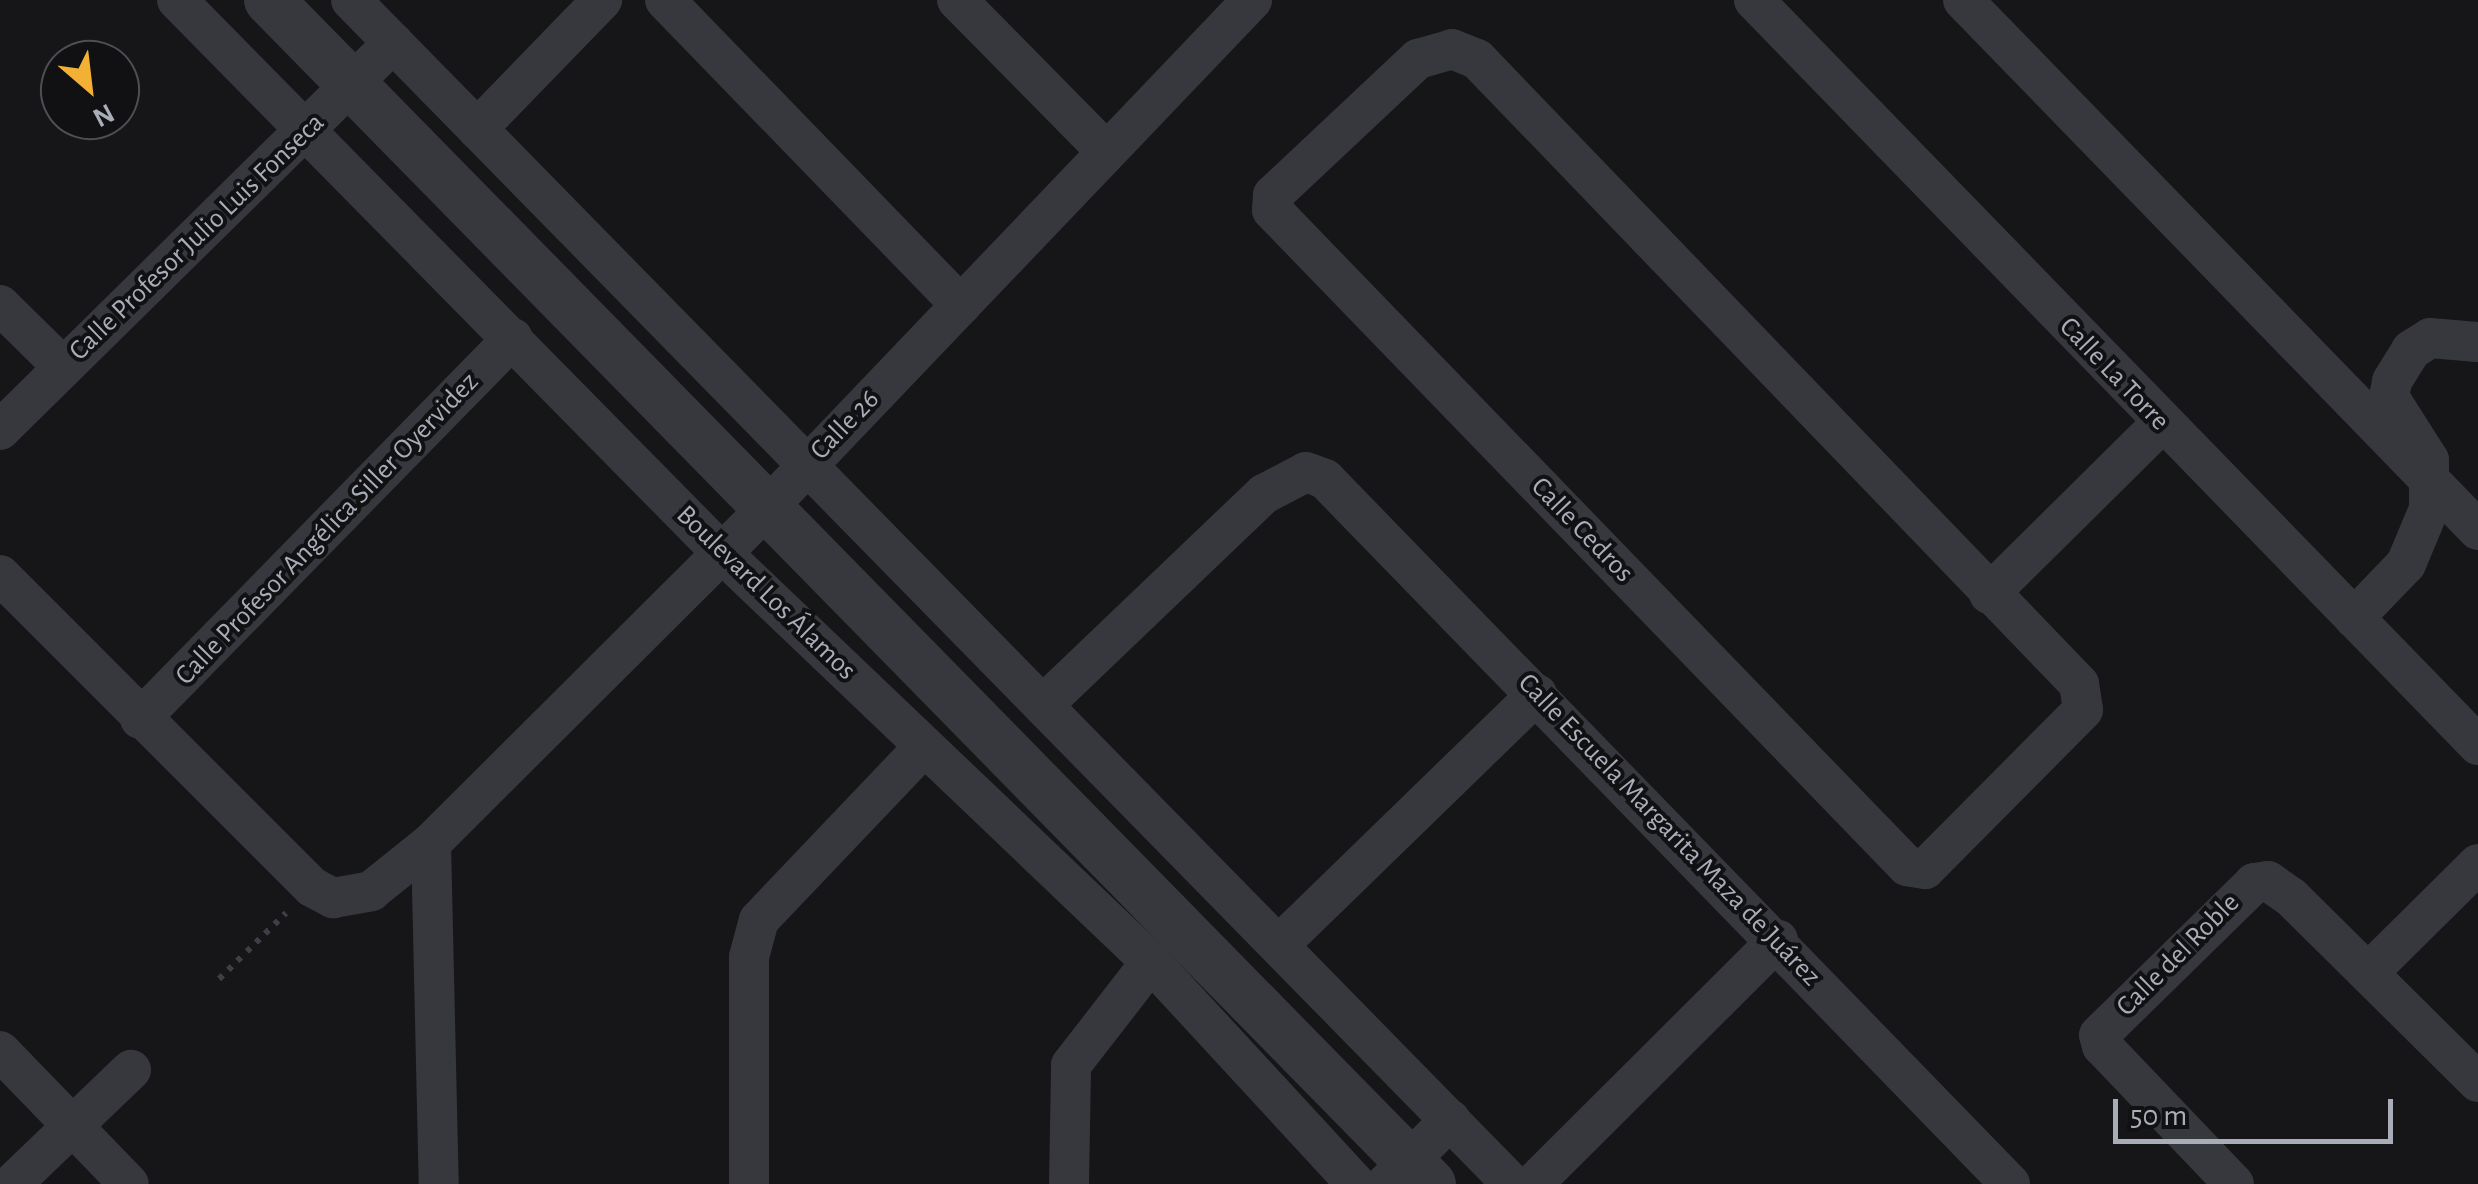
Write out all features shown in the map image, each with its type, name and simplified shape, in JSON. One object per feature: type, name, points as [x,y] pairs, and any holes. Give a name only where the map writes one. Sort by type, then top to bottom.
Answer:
[{"type":"street","name":"Boulevard Los Álamos","points":[[177,0],[722,553],[1151,962],[1356,1184]]},
{"type":"street","name":"Boulevard Los Álamos","points":[[270,0],[1409,1176]]},
{"type":"street","points":[[351,0],[805,468],[1512,1184]]},
{"type":"street","points":[[477,128],[602,0]]},
{"type":"street","points":[[664,0],[961,305]]},
{"type":"street","points":[[956,0],[1105,150]]},
{"type":"street","name":"Calle 26","points":[[330,893],[388,880],[431,843],[766,509],[1252,0]]},
{"type":"street","name":"Calle La Torre","points":[[1754,0],[2478,745]]},
{"type":"street","points":[[1963,0],[2478,530]]},
{"type":"street","name":"Calle Profesor Julio Luis Fonseca","points":[[0,430],[392,42]]},
{"type":"street","name":"Calle Cedros","points":[[1452,49],[1477,60],[1989,594],[2080,684],[2085,699],[2083,710],[1932,864],[1913,869],[1272,210],[1273,195],[1418,58],[1452,49]]},
{"type":"street","points":[[0,305],[63,368]]},
{"type":"street","name":"Calle Profesor Angélica Siller Oyervidez","points":[[140,719],[514,338]]},
{"type":"street","points":[[2354,618],[2406,564],[2420,538],[2433,484],[2429,460],[2389,398],[2392,381],[2412,350],[2430,338],[2478,342]]},
{"type":"street","points":[[1989,594],[2162,423]]},
{"type":"street","name":"Calle Escuela Margarita Maza de Juárez","points":[[1043,705],[1264,494],[1306,472],[1324,479],[1778,940],[2010,1184]]},
{"type":"street","points":[[0,576],[140,719],[330,893]]},
{"type":"street","points":[[1278,945],[1536,694]]},
{"type":"street","points":[[748,1184],[749,957],[755,930],[772,900],[924,746]]},
{"type":"street","points":[[431,843],[439,1184]]},
{"type":"street","points":[[2370,970],[2478,864]]},
{"type":"street","name":"Calle del Roble","points":[[2234,1184],[2102,1046],[2102,1031],[2254,884],[2279,887],[2370,970],[2478,1082]]},
{"type":"street","points":[[1532,1184],[1778,940]]},
{"type":"street","points":[[1070,1184],[1071,1065],[1151,962]]},
{"type":"street","points":[[0,1050],[129,1184]]},
{"type":"street","points":[[12,1184],[131,1070]]},
{"type":"street","points":[[1409,1176],[1450,1120]]},
{"type":"path","points":[[219,978],[330,893]]}]
